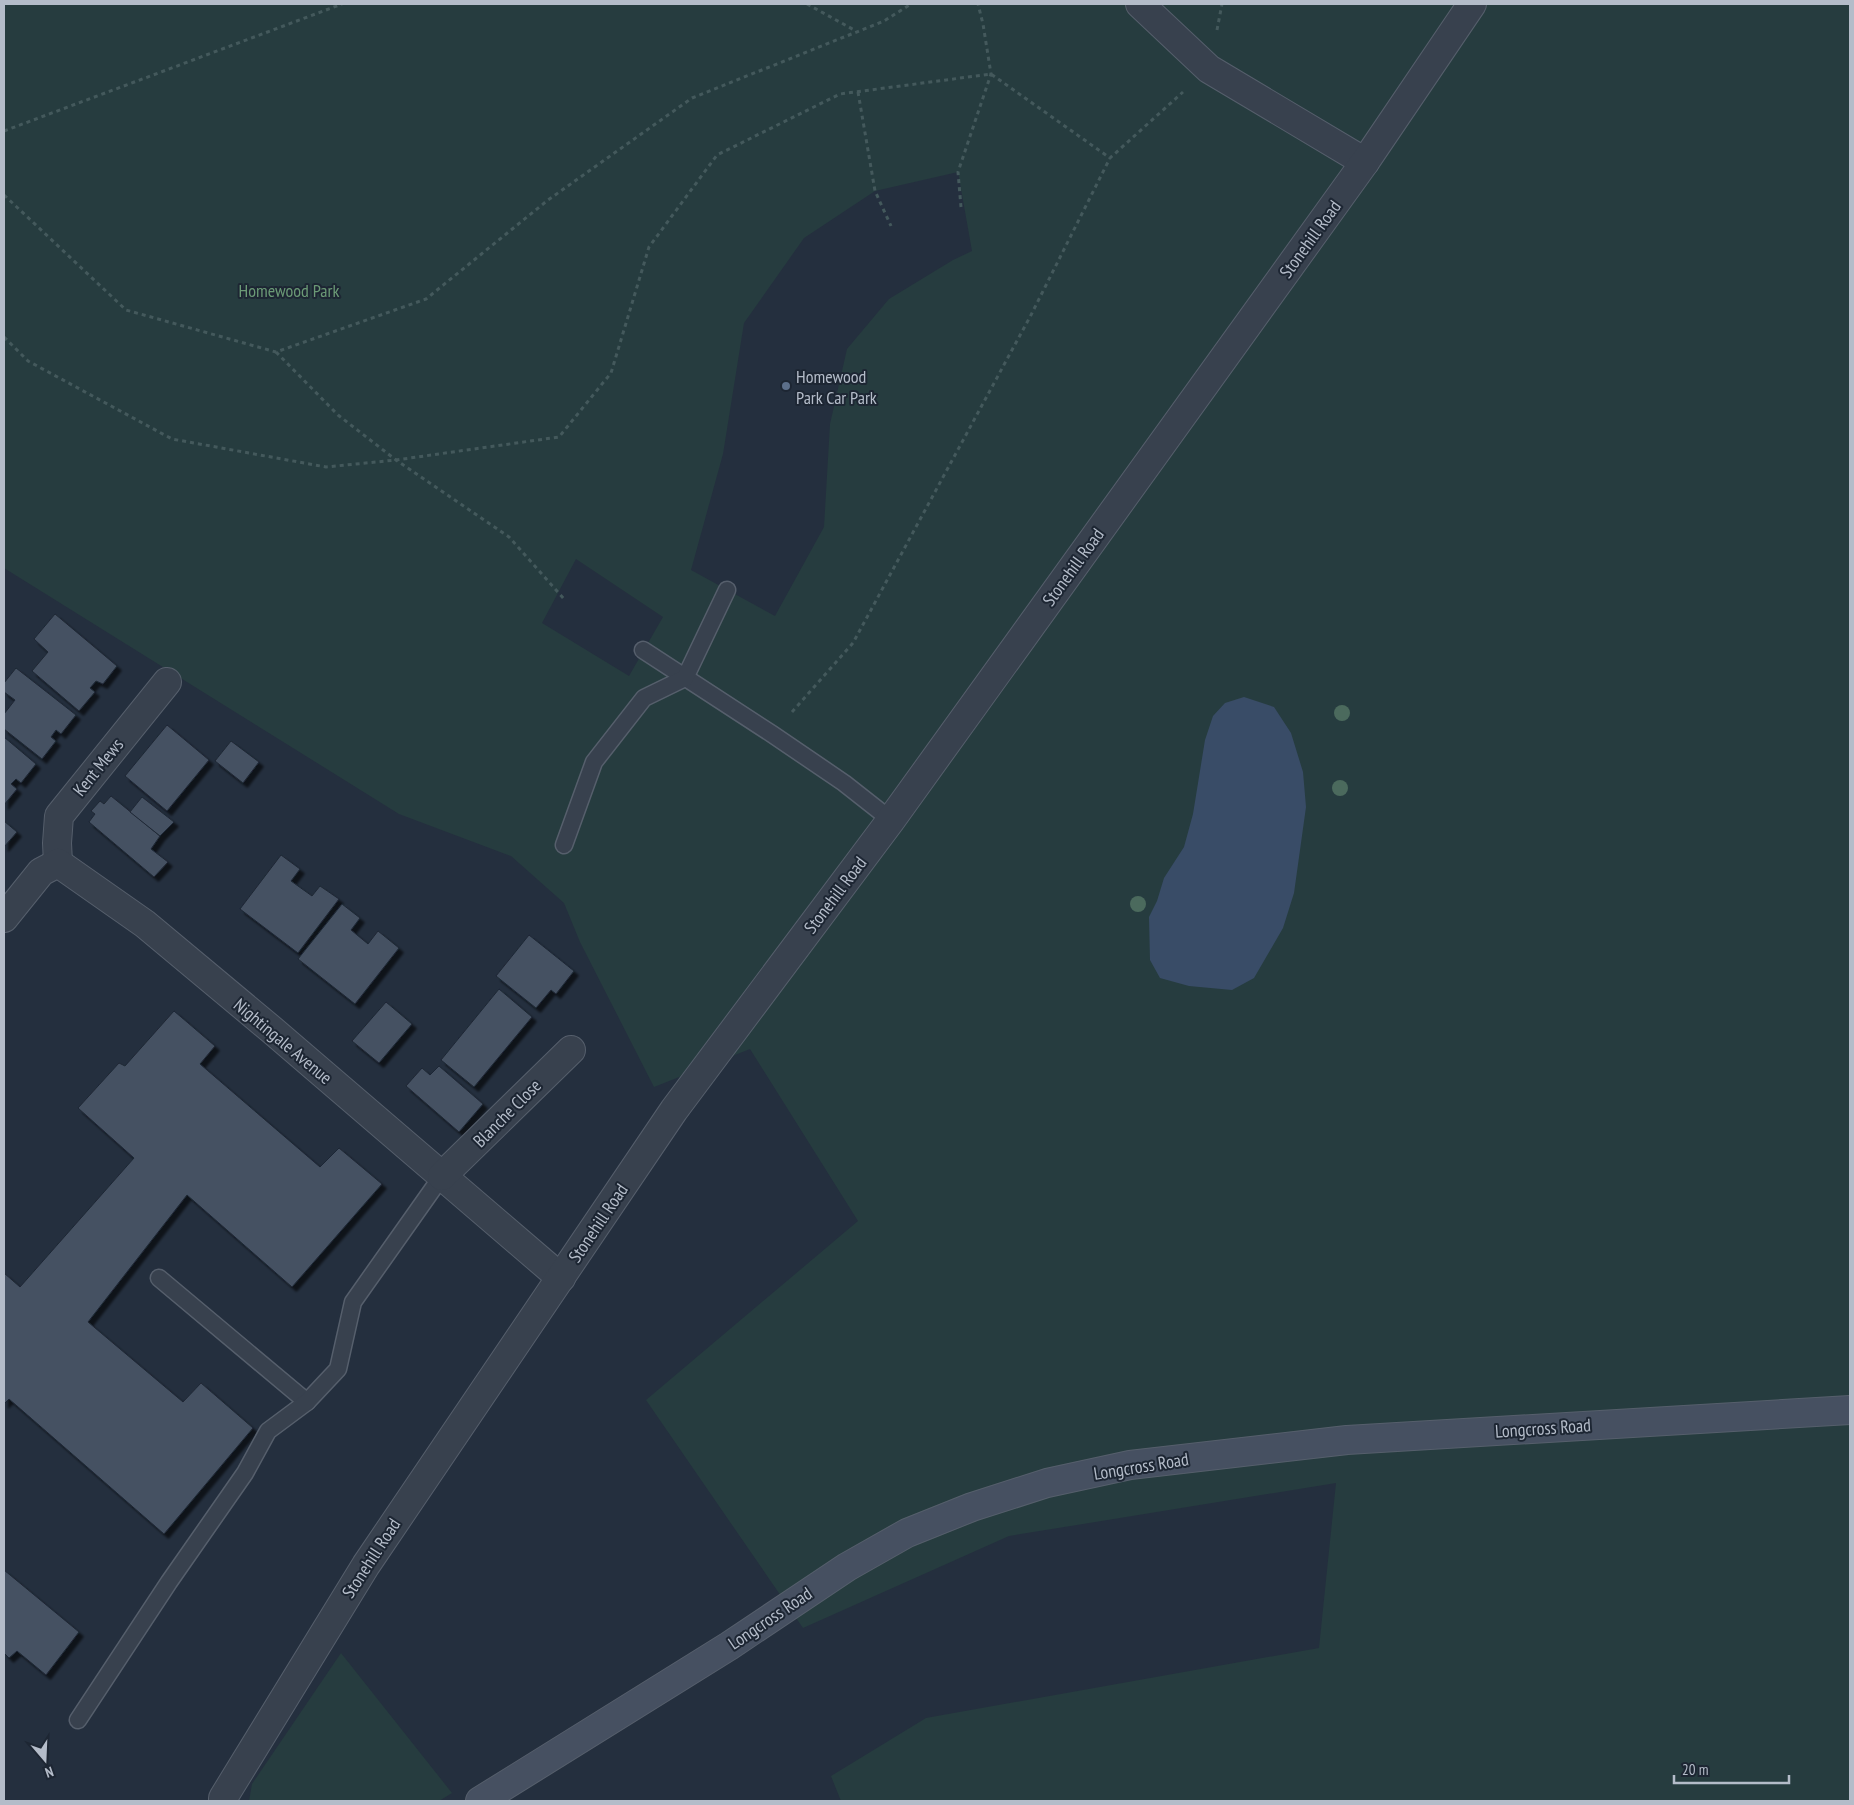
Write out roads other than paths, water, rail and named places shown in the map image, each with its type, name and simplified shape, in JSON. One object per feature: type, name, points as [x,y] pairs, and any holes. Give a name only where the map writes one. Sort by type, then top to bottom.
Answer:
[{"type":"main road","name":"Longcross Road","points":[[481,1801],[729,1646],[855,1562],[908,1533],[972,1507],[1047,1484],[1130,1465],[1347,1440],[1850,1410]]},
{"type":"street","points":[[1140,4],[1209,69],[1365,162]]},
{"type":"street","name":"Stonehill Road","points":[[223,1801],[366,1565],[674,1110],[891,820],[1365,162],[1472,4]]},
{"type":"street","name":"Kent Mews","points":[[58,863],[59,816],[166,682]]},
{"type":"street","points":[[4,918],[41,872],[58,863]]},
{"type":"street","name":"Nightingale Avenue","points":[[58,863],[145,924],[279,1036],[561,1278]]},
{"type":"street","name":"Blanche Close","points":[[442,1176],[571,1050]]},
{"type":"lane","points":[[564,846],[594,762],[644,698],[686,678],[727,590]]},
{"type":"lane","points":[[643,650],[844,783],[891,820]]},
{"type":"lane","points":[[78,1720],[169,1582],[245,1473],[268,1431],[307,1402],[338,1369],[353,1302],[442,1176]]},
{"type":"lane","points":[[158,1278],[307,1402]]},
{"type":"water","points":[[1244,697],[1274,707],[1291,733],[1303,772],[1306,807],[1294,893],[1283,928],[1254,978],[1232,990],[1189,986],[1160,978],[1150,960],[1149,917],[1157,901],[1164,878],[1184,847],[1193,814],[1205,740],[1213,716],[1225,703]]},
{"type":"place","name":"Homewood Park Car Park","points":[[786,386]]},
{"type":"park label","name":"Homewood Park","points":[[289,290]]}]
